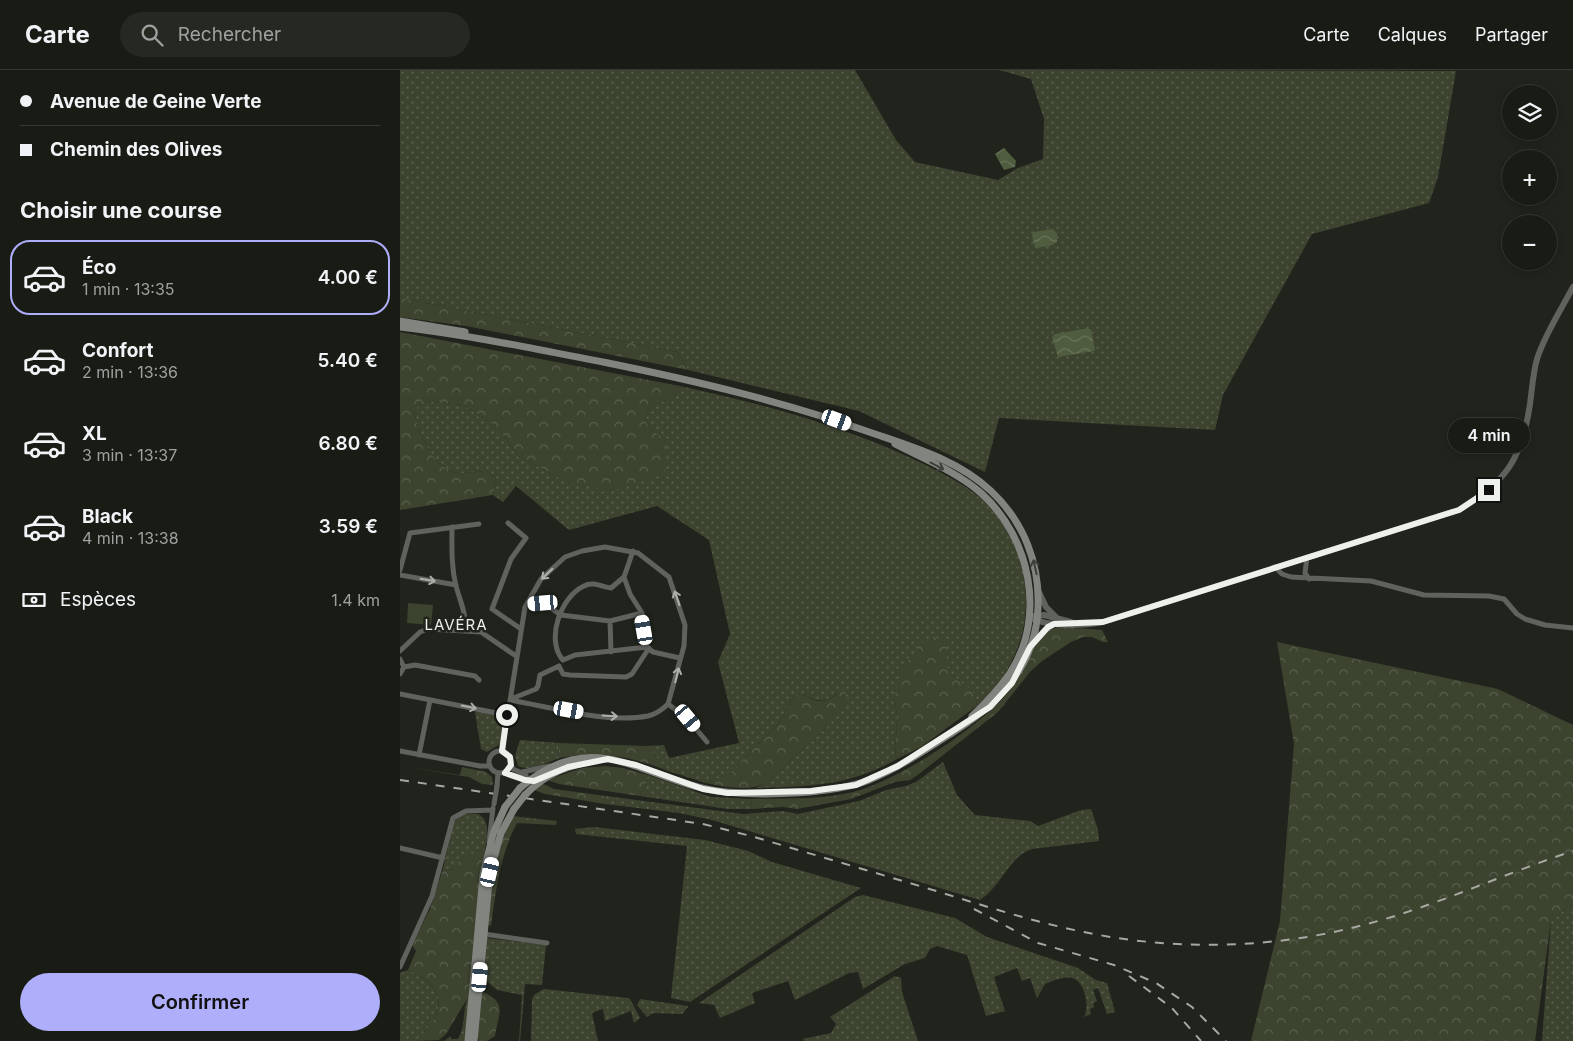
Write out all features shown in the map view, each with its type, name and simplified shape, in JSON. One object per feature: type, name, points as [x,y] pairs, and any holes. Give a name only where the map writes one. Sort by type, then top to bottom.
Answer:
[{"type":"main road","points":[[400,321],[447,328],[497,341],[735,390],[807,410],[920,449],[950,463],[990,489],[1011,514],[1025,538],[1034,566],[1038,589],[1037,618],[1030,647],[1012,683],[1001,696],[990,707],[952,732],[898,766],[868,781],[840,788],[750,794],[717,791],[692,785],[636,765],[608,759],[581,757],[555,764],[505,807],[489,847],[482,885],[468,1041]]},
{"type":"main road","points":[[400,328],[497,341]]},
{"type":"main road","points":[[878,435],[967,482],[980,492],[1005,519],[1021,550],[1026,566],[1029,595],[1028,618],[1023,643],[1010,672],[987,701],[952,732]]},
{"type":"main road","points":[[474,1041],[493,858],[501,833],[526,788],[568,767],[608,759]]},
{"type":"street","points":[[1037,618],[1054,624],[1103,622],[1459,510],[1497,484],[1513,463],[1527,427],[1537,359],[1573,287]]},
{"type":"street","points":[[508,523],[526,538],[511,559],[492,609],[521,629]]},
{"type":"street","points":[[400,570],[410,533],[479,524]]},
{"type":"street","points":[[452,527],[452,558],[456,585],[466,620],[464,631]]},
{"type":"street","points":[[502,751],[521,629],[527,604],[541,579],[565,557],[605,547],[633,551],[658,566],[669,577],[685,625],[684,646],[668,704],[660,711],[648,716],[608,717],[510,700]]},
{"type":"street","points":[[563,660],[559,655],[555,638],[561,615],[576,591],[584,585],[593,583],[611,588],[624,577],[633,551]]},
{"type":"street","points":[[1307,557],[1305,573],[1309,579]]},
{"type":"street","points":[[1275,567],[1282,574],[1309,579],[1371,581],[1424,595],[1489,596],[1504,599],[1517,614],[1525,619],[1545,625],[1573,628]]},
{"type":"street","points":[[400,575],[456,585]]},
{"type":"street","points":[[559,666],[563,674],[570,675],[626,677],[632,674],[648,648],[642,613],[630,594],[624,577]]},
{"type":"street","points":[[1038,589],[1046,607],[1057,618]]},
{"type":"street","points":[[527,604],[543,603],[561,615],[610,621],[642,613]]},
{"type":"street","points":[[1028,618],[1057,618],[1076,624]]},
{"type":"street","points":[[610,621],[611,652]]},
{"type":"street","points":[[1030,647],[1044,631],[1054,624]]},
{"type":"street","points":[[400,651],[424,630],[464,631],[481,632],[516,656]]},
{"type":"street","points":[[510,700],[536,688],[540,675],[559,666],[563,660],[575,655],[648,648],[653,652],[680,658]]},
{"type":"street","points":[[400,659],[404,667]]},
{"type":"street","points":[[400,674],[404,667],[415,665],[475,676],[479,680]]},
{"type":"street","points":[[400,694],[507,715]]},
{"type":"street","points":[[419,755],[430,700]]},
{"type":"street","points":[[668,704],[688,718],[707,742]]},
{"type":"street","points":[[502,751],[510,757],[511,765],[505,773]]},
{"type":"street","points":[[490,766],[492,754],[502,751]]},
{"type":"street","points":[[400,752],[480,766],[490,766],[498,773],[505,773],[526,788]]},
{"type":"street","points":[[521,772],[555,764]]},
{"type":"street","points":[[511,765],[526,775],[526,788]]},
{"type":"street","points":[[489,847],[490,821],[498,773]]},
{"type":"street","points":[[400,966],[431,899],[453,818],[461,813],[493,807]]},
{"type":"street","points":[[479,810],[490,821]]},
{"type":"street","points":[[400,848],[443,858]]},
{"type":"street","points":[[484,934],[546,942]]},
{"type":"green space","points":[[400,70],[855,70],[896,140],[915,162],[998,180],[1018,168],[1043,159],[1044,119],[1031,79],[999,70],[1456,71],[1438,177],[1429,203],[1312,234],[1223,395],[1215,430],[999,418],[985,472],[859,411],[688,370],[678,352],[400,298]]},
{"type":"green space","points":[[400,298],[678,352],[688,370],[466,326],[400,317]]},
{"type":"green space","points":[[400,332],[680,386],[673,398],[649,406],[645,421],[651,430],[667,440],[665,473],[615,491],[569,483],[520,457],[495,425],[463,405],[422,401],[414,412],[427,447],[439,463],[458,473],[486,471],[496,478],[493,495],[400,510]]},
{"type":"green space","points":[[680,386],[797,416],[883,446],[958,482],[983,500],[993,510],[1015,544],[1025,584],[1025,614],[1023,628],[1014,657],[999,682],[978,705],[972,691],[948,672],[894,699],[897,715],[895,760],[877,769],[844,780],[794,787],[756,788],[766,783],[828,726],[843,691],[822,701],[801,693],[793,697],[780,722],[742,760],[735,772],[706,783],[668,771],[647,746],[664,745],[669,758],[739,743],[718,662],[730,634],[709,540],[657,506],[569,530],[516,486],[503,502],[493,495],[496,478],[486,471],[458,473],[439,463],[427,447],[414,412],[422,401],[463,405],[495,425],[520,457],[569,483],[667,440],[651,430],[645,421],[649,406],[673,398]]},
{"type":"green space","points":[[408,603],[433,605],[431,625],[407,623]]},
{"type":"green space","points":[[1058,627],[1102,630],[1108,642],[1092,637],[1083,637],[1071,642],[1042,661],[1030,672],[998,712],[910,780],[895,782],[851,799],[797,809],[783,807],[752,809],[751,799],[815,797],[853,792],[892,777],[935,752],[975,723],[1006,695],[1034,647],[1048,631]]},
{"type":"green space","points":[[934,637],[946,641],[948,672],[972,691],[978,705],[921,747],[895,760],[897,715],[894,699],[900,673],[921,643]]},
{"type":"green space","points":[[1277,642],[1498,689],[1573,725],[1573,904],[1551,920],[1535,1041],[1251,1041],[1280,921],[1294,744]]},
{"type":"green space","points":[[843,691],[849,696],[828,726],[766,783],[744,788],[706,783],[735,772],[742,760],[780,722],[793,697],[801,693],[814,700],[822,701]]},
{"type":"green space","points":[[475,712],[504,716],[500,744],[487,752],[481,749]]},
{"type":"green space","points":[[520,740],[558,743],[559,758],[534,767],[523,768],[518,766],[515,756]]},
{"type":"green space","points":[[558,743],[647,746],[668,771],[628,758],[614,756],[587,755],[559,758]]},
{"type":"green space","points":[[943,762],[957,795],[975,815],[1030,821],[1038,826],[1081,810],[1091,809],[1098,830],[1099,841],[1032,849],[1017,858],[994,888],[980,900],[712,820],[679,813],[605,804],[606,796],[743,814],[783,811],[798,814],[859,801],[886,790],[906,786],[916,782]]},
{"type":"green space","points":[[400,766],[460,775],[462,767],[486,772],[492,777],[493,785],[482,784],[469,777]]},
{"type":"green space","points":[[605,766],[623,768],[648,775],[643,793],[640,796],[559,784],[547,780],[582,768]]},
{"type":"green space","points":[[648,775],[711,797],[751,799],[752,809],[728,809],[640,796],[643,793]]},
{"type":"green space","points":[[541,783],[554,789],[606,796],[605,804],[545,794],[534,790]]},
{"type":"green space","points":[[465,814],[478,814],[485,821],[487,830],[485,851],[476,850],[454,870],[443,869],[455,820]]},
{"type":"green space","points":[[512,816],[557,821],[556,825],[517,823],[506,848],[497,886],[491,926],[488,925],[495,869],[506,829]]},
{"type":"green space","points":[[594,827],[705,840],[748,851],[772,862],[861,888],[690,1002],[671,998],[687,846],[576,834],[575,829]]},
{"type":"green space","points":[[476,850],[485,851],[470,994],[446,1034],[439,1040],[416,1041],[432,1022],[438,1010],[439,1002],[434,989],[429,983],[408,970],[416,951],[412,945],[430,909],[443,869],[454,870],[461,857]]},
{"type":"green space","points":[[863,895],[955,918],[987,937],[1078,968],[1096,980],[1107,983],[1115,1012],[1107,1014],[1098,988],[1093,990],[1097,1001],[1093,1003],[1094,1007],[1090,1009],[1091,1014],[1084,1017],[1086,1013],[1085,995],[1080,984],[1072,978],[1062,978],[1045,984],[1037,998],[1030,978],[1022,981],[1017,968],[994,977],[1005,1011],[986,1016],[967,955],[937,946],[930,949],[925,958],[905,964],[863,989],[858,972],[849,973],[795,1000],[788,981],[752,993],[755,1003],[720,1018],[714,1005],[699,1003],[855,897]]},
{"type":"green space","points":[[1573,904],[1573,1041],[1542,1041],[1551,920]]},
{"type":"green space","points":[[486,938],[546,945],[542,985],[525,984],[520,1041],[522,995],[497,990],[484,979]]},
{"type":"green space","points":[[408,970],[429,983],[434,989],[439,1002],[438,1010],[432,1022],[416,1041],[400,1041],[400,973]]},
{"type":"green space","points":[[895,976],[901,978],[902,992],[918,1041],[804,1041],[803,1039],[831,1033],[836,1024],[830,1017]]},
{"type":"green space","points":[[544,989],[627,998],[630,999],[640,1018],[634,1023],[631,1011],[605,1021],[603,1009],[592,1013],[598,1041],[531,1041],[532,1000],[534,995]]},
{"type":"green space","points":[[481,991],[490,995],[500,1009],[495,1036],[487,1041],[479,1041],[477,1036]]},
{"type":"green space","points":[[470,994],[466,1041],[444,1041],[451,1036],[451,1039],[458,1039],[461,1033],[467,999]]},
{"type":"green space","points":[[640,999],[688,1007],[682,1014],[653,1013],[647,1017],[637,1005]]},
{"type":"water","points":[[1004,148],[1016,161],[1015,167],[1004,170],[995,154]]},
{"type":"water","points":[[1052,229],[1057,233],[1057,242],[1050,246],[1035,248],[1032,235],[1034,232]]},
{"type":"water","points":[[1088,328],[1091,330],[1094,351],[1058,357],[1052,337],[1055,334]]},
{"type":"railway","points":[[400,780],[703,824],[751,836],[1043,923],[1116,938],[1182,944],[1216,945],[1249,943],[1315,936],[1347,929],[1405,913],[1573,851]]},
{"type":"railway","points":[[974,909],[1038,943],[1114,965],[1156,983],[1192,1007],[1226,1041]]},
{"type":"railway","points":[[1129,976],[1172,1008],[1201,1041]]},
{"type":"district","name":"LAVÉRA","points":[[456,624]]},
{"type":"route","points":[[507,715],[502,751],[510,757],[511,765],[505,773],[525,780],[538,780],[568,767],[608,759],[627,762],[703,789],[728,793],[750,794],[811,791],[856,785],[898,766],[990,707],[1012,683],[1030,647],[1048,627],[1054,624],[1103,622],[1459,510],[1489,490]]}]
